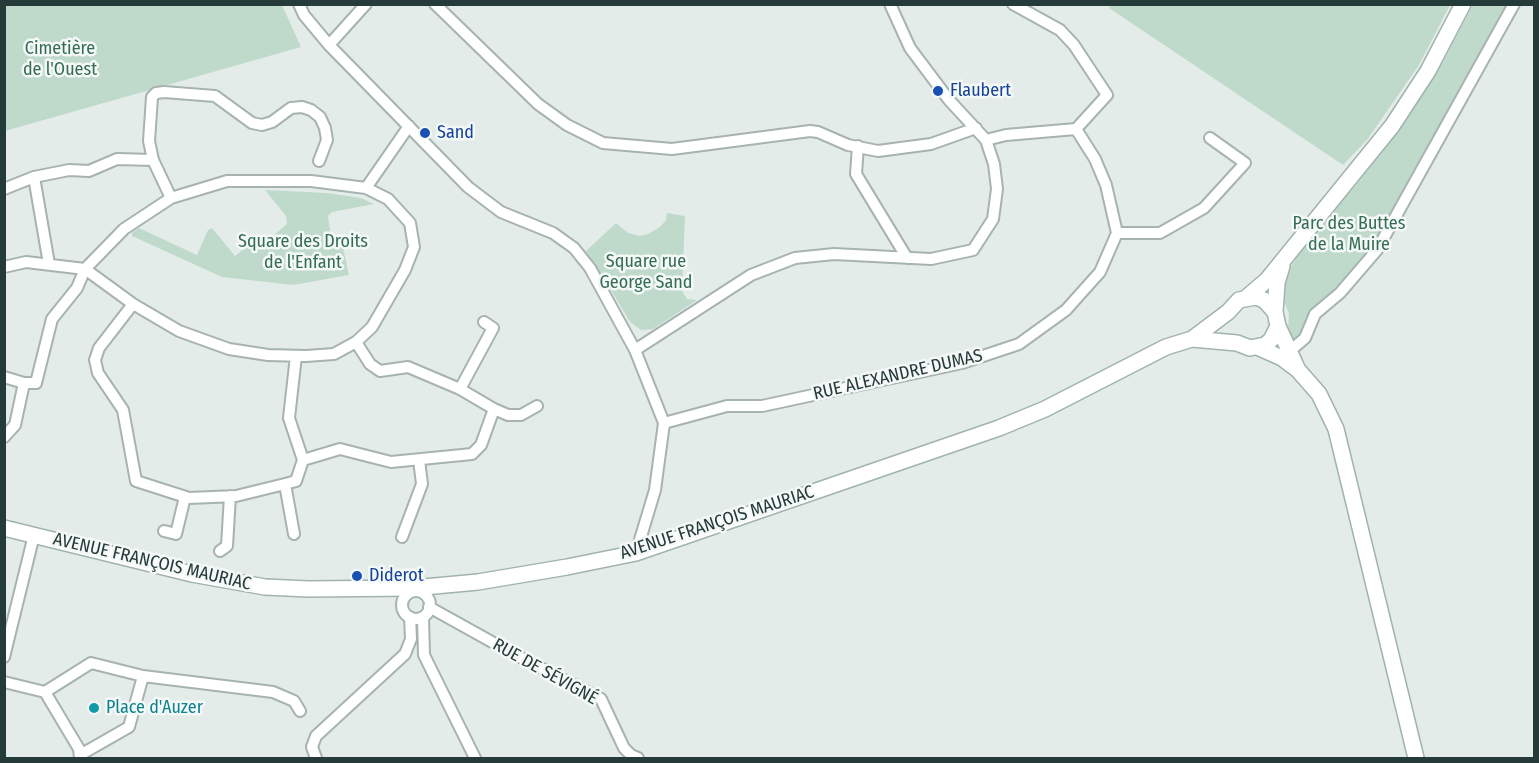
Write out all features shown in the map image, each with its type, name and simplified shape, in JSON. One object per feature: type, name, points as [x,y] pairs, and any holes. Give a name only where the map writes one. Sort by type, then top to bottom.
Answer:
[{"type":"street","points":[[299,4],[304,15],[329,45],[468,187],[501,212],[553,233],[574,248],[590,268],[635,350],[664,423],[655,490],[638,546]]},
{"type":"street","points":[[329,45],[366,4]]},
{"type":"street","points":[[435,4],[538,104],[567,125],[603,142],[672,149],[810,131],[878,151],[931,144],[976,128]]},
{"type":"street","points":[[635,350],[751,275],[795,258],[834,254],[931,259],[973,250],[993,219],[997,189],[994,164],[986,140],[949,100],[910,48],[890,4]]},
{"type":"street","points":[[986,140],[1006,135],[1076,129],[1107,95],[1074,45],[1060,30],[1013,4]]},
{"type":"street","name":"AVENUE FRANÇOIS MAURIAC","points":[[4,528],[192,574],[265,587],[400,593],[429,598],[478,582],[638,546],[999,428],[1045,409],[1166,347],[1192,339],[1267,280],[1392,126],[1428,71],[1463,4]]},
{"type":"street","points":[[1290,351],[1305,338],[1315,314],[1340,292],[1377,250],[1514,4]]},
{"type":"street","points":[[171,198],[153,160],[149,141],[152,97],[156,93],[164,92],[215,96],[252,123],[262,125],[272,122],[291,108],[302,107],[311,110],[321,117],[326,128],[327,140],[311,181]]},
{"type":"street","points":[[366,188],[409,126]]},
{"type":"street","points":[[1076,129],[1095,159],[1106,185],[1117,233],[1160,233],[1204,208],[1245,163],[1210,138]]},
{"type":"street","points":[[858,146],[856,174],[908,258]]},
{"type":"street","points":[[4,189],[34,177],[69,170],[89,171],[117,159],[153,160]]},
{"type":"street","points":[[34,177],[49,264]]},
{"type":"street","points":[[4,267],[26,262],[85,269],[133,304],[179,331],[229,349],[268,355],[296,356],[334,354],[356,342],[372,327],[405,270],[414,247],[410,223],[388,199],[366,188],[311,181],[227,182],[171,198],[124,229],[85,269],[77,288],[52,319],[36,383],[24,383],[4,377]]},
{"type":"street","name":"RUE ALEXANDRE DUMAS","points":[[664,423],[727,406],[762,406],[963,363],[1019,344],[1066,310],[1100,272],[1117,233]]},
{"type":"street","name":"AVENUE FRANÇOIS MAURIAC","points":[[1276,319],[1277,283],[1286,255]]},
{"type":"street","points":[[1247,297],[1264,300],[1276,319],[1298,370],[1319,394],[1336,429],[1416,759]]},
{"type":"street","points":[[133,304],[99,348],[95,360],[98,373],[123,410],[136,481],[185,497],[230,496],[296,481],[303,460],[289,418],[296,356]]},
{"type":"street","points":[[1228,312],[1226,324],[1228,331],[1237,343]]},
{"type":"street","points":[[1257,347],[1271,340],[1276,319]]},
{"type":"street","points":[[460,389],[492,328],[484,322]]},
{"type":"street","name":"AVENUE FRANÇOIS MAURIAC","points":[[1192,339],[1237,343],[1250,348],[1257,347],[1282,358],[1298,370]]},
{"type":"street","points":[[356,342],[370,364],[380,371],[408,367],[460,389],[508,415],[521,415],[537,406]]},
{"type":"street","points":[[4,436],[15,425],[24,383]]},
{"type":"street","points":[[303,460],[340,449],[391,462],[472,454],[481,445],[494,409]]},
{"type":"street","points":[[402,537],[422,484],[418,460]]},
{"type":"street","points":[[285,484],[294,534]]},
{"type":"street","points":[[220,550],[227,546],[230,496]]},
{"type":"street","points":[[164,531],[176,534],[185,497]]},
{"type":"street","points":[[4,657],[34,535]]},
{"type":"street","points":[[400,593],[403,611],[410,617],[423,617]]},
{"type":"street","points":[[429,598],[423,617],[424,655],[475,759]]},
{"type":"street","name":"RUE DE SÉVIGNÉ","points":[[429,598],[510,652],[601,699],[624,748],[633,758]]},
{"type":"street","points":[[316,759],[312,747],[316,736],[405,654],[411,639],[410,617]]},
{"type":"street","points":[[45,692],[91,663],[143,676],[273,692],[294,701],[300,711]]},
{"type":"street","points":[[4,682],[45,692],[80,757],[129,727],[143,676]]},
{"type":"green space","points":[[1111,4],[1450,5],[1419,65],[1367,140],[1343,165],[1109,8]]},
{"type":"green space","name":"Cimetière de l'Ouest","points":[[5,5],[282,5],[301,47],[5,131]]},
{"type":"green space","name":"Parc des Buttes de la Muire","points":[[1473,5],[1511,5],[1372,252],[1307,329],[1291,344],[1288,333],[1289,314],[1282,296],[1290,268],[1310,237],[1357,184],[1410,113],[1442,64]]},
{"type":"green space","name":"Square des Droits de l'Enfant","points":[[265,190],[327,193],[361,198],[374,204],[332,212],[328,216],[332,244],[342,243],[349,275],[293,285],[222,277],[132,236],[132,233],[139,228],[197,255],[208,230],[212,228],[235,256],[260,236],[266,242],[287,224],[286,216]]},
{"type":"green space","name":"Square rue George Sand","points":[[667,213],[685,216],[682,291],[687,299],[697,300],[653,329],[641,330],[630,322],[586,251],[616,223],[628,233],[640,236],[660,227],[666,220]]},
{"type":"place","name":"Flaubert","points":[[938,91]]},
{"type":"place","name":"Sand","points":[[425,133]]},
{"type":"place","name":"Diderot","points":[[357,576]]},
{"type":"place","name":"Place d'Auzer","points":[[94,708]]}]
